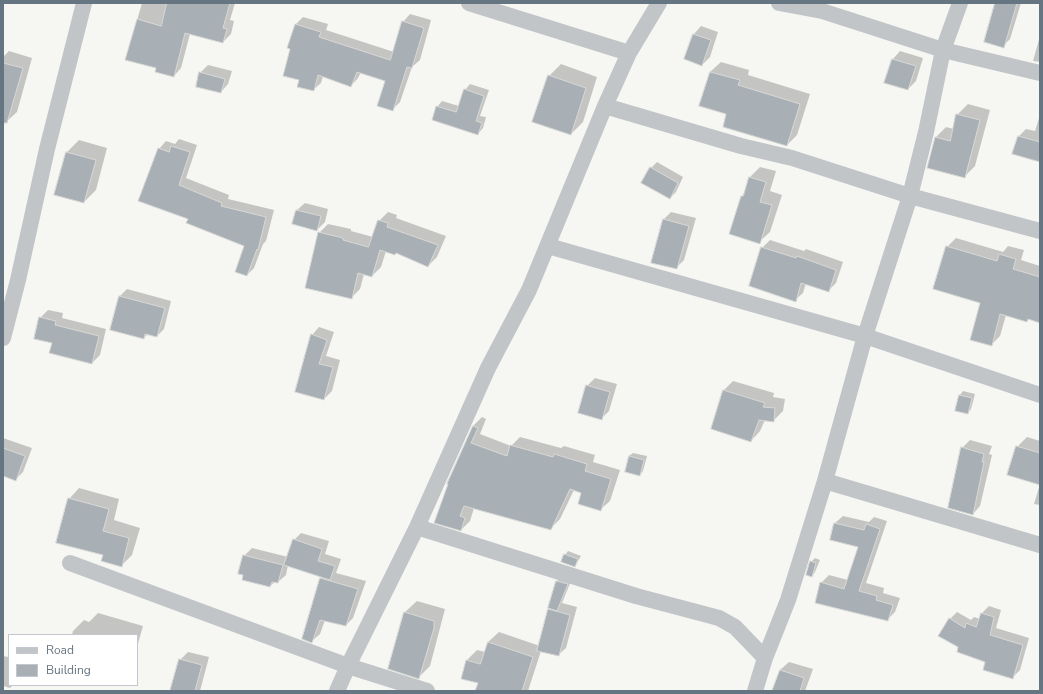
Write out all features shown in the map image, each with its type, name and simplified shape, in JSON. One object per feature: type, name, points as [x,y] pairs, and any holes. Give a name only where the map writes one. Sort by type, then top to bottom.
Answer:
[{"type":"street","points":[[3,338],[84,3]]},
{"type":"street","points":[[469,3],[629,53]]},
{"type":"street","points":[[337,691],[417,527],[488,368],[529,290],[605,106],[629,53],[659,3]]},
{"type":"street","points":[[779,3],[822,11],[944,50],[1040,73]]},
{"type":"street","points":[[754,691],[764,658],[788,600],[825,480],[865,336],[910,196],[944,50],[960,3]]},
{"type":"street","points":[[605,106],[741,146],[792,158],[910,196],[1040,232]]},
{"type":"street","points":[[548,246],[865,336],[1040,395]]},
{"type":"street","points":[[825,480],[1040,545]]},
{"type":"street","points":[[417,527],[636,596],[719,618],[735,626],[764,658]]},
{"type":"street","points":[[70,563],[348,666],[427,691]]},
{"type":"building","points":[[167,3],[230,3],[223,28],[227,29],[223,43],[185,33],[174,77],[155,72],[156,68],[125,60],[137,19],[161,26]]},
{"type":"building","points":[[995,3],[1017,3],[1004,48],[984,42]]},
{"type":"building","points":[[402,21],[424,28],[412,68],[407,67],[393,111],[377,106],[385,81],[357,72],[351,87],[318,75],[314,91],[297,87],[299,80],[283,76],[290,49],[287,48],[295,24],[321,32],[319,37],[390,60]]},
{"type":"building","points":[[693,34],[711,40],[702,66],[684,59]]},
{"type":"building","points":[[892,59],[916,66],[908,90],[884,83]]},
{"type":"building","points":[[3,63],[23,68],[7,123],[3,123]]},
{"type":"building","points":[[199,72],[225,79],[221,93],[196,87]]},
{"type":"building","points":[[710,72],[740,80],[738,85],[800,104],[787,146],[723,127],[726,114],[699,106]]},
{"type":"building","points":[[548,75],[586,88],[571,135],[532,122]]},
{"type":"building","points":[[464,89],[484,96],[476,121],[482,123],[478,135],[432,120],[436,106],[456,112]]},
{"type":"building","points":[[956,114],[980,120],[965,178],[927,168],[935,137],[950,141]]},
{"type":"building","points":[[1018,136],[1040,142],[1040,162],[1012,154]]},
{"type":"building","points":[[171,146],[190,152],[179,185],[222,203],[221,206],[266,217],[258,250],[257,249],[247,276],[235,272],[244,246],[186,223],[188,219],[138,201],[158,148],[169,152]]},
{"type":"building","points":[[66,152],[96,160],[84,203],[54,195]]},
{"type":"building","points":[[650,167],[678,183],[670,199],[641,183]]},
{"type":"building","points":[[749,177],[766,182],[760,202],[772,205],[760,244],[729,234],[741,196],[743,196]]},
{"type":"building","points":[[296,210],[321,216],[317,231],[292,224]]},
{"type":"building","points":[[663,219],[689,226],[677,269],[651,263]]},
{"type":"building","points":[[378,220],[388,223],[387,227],[438,245],[428,267],[396,253],[395,255],[380,250],[372,277],[358,273],[352,299],[305,288],[318,232],[343,238],[343,240],[368,247]]},
{"type":"building","points":[[946,246],[997,261],[999,254],[1016,259],[1013,269],[1040,277],[1040,323],[1028,319],[1027,322],[1000,314],[992,346],[970,340],[980,303],[933,289]]},
{"type":"building","points":[[761,247],[796,258],[797,256],[836,270],[829,292],[801,283],[796,302],[749,286]]},
{"type":"building","points":[[119,296],[165,308],[157,337],[145,334],[144,339],[110,330]]},
{"type":"building","points":[[39,317],[56,321],[55,325],[99,336],[92,364],[49,353],[52,343],[34,339]]},
{"type":"building","points":[[311,334],[327,340],[319,364],[333,367],[324,400],[295,392]]},
{"type":"building","points":[[586,385],[610,392],[602,420],[578,413]]},
{"type":"building","points":[[723,390],[765,403],[763,407],[775,408],[774,422],[759,420],[751,442],[711,429]]},
{"type":"building","points":[[959,395],[972,398],[968,414],[955,411]]},
{"type":"building","points":[[473,426],[478,428],[471,443],[507,456],[510,445],[553,457],[554,454],[587,464],[585,471],[611,479],[601,511],[578,504],[581,493],[570,489],[551,530],[464,506],[460,516],[465,518],[461,531],[434,523],[447,484]]},
{"type":"building","points":[[1016,446],[1040,453],[1040,485],[1007,475]]},
{"type":"building","points":[[961,447],[984,454],[982,462],[984,462],[973,515],[948,508]]},
{"type":"building","points":[[3,448],[25,456],[16,481],[3,476]]},
{"type":"building","points":[[629,456],[644,460],[640,476],[625,472]]},
{"type":"building","points":[[68,498],[109,509],[103,531],[129,538],[122,567],[101,561],[103,555],[56,543]]},
{"type":"building","points":[[834,523],[864,530],[866,524],[880,529],[859,591],[877,596],[876,600],[893,605],[888,621],[815,603],[820,582],[844,589],[858,547],[830,540]]},
{"type":"building","points":[[293,539],[322,549],[318,561],[335,566],[330,580],[284,565]]},
{"type":"building","points":[[564,554],[578,559],[575,567],[561,562]]},
{"type":"building","points":[[243,555],[283,565],[278,583],[272,582],[270,587],[242,580],[243,575],[238,574]]},
{"type":"building","points":[[810,561],[816,563],[812,577],[806,575]]},
{"type":"building","points":[[320,578],[358,589],[346,626],[320,620],[312,643],[302,639]]},
{"type":"building","points":[[556,581],[568,584],[557,611],[548,608]]},
{"type":"building","points":[[548,609],[570,615],[559,656],[537,651]]},
{"type":"building","points":[[404,612],[434,621],[434,628],[419,679],[388,669]]},
{"type":"building","points":[[981,613],[994,617],[990,635],[1023,645],[1013,679],[983,670],[985,662],[957,652],[958,647],[938,636],[949,618],[965,628],[966,623],[976,627]]},
{"type":"building","points":[[488,642],[533,657],[522,691],[475,691],[478,683],[461,679],[466,660],[480,664]]},
{"type":"building","points":[[179,659],[202,665],[195,691],[170,691]]},
{"type":"building","points":[[780,670],[804,678],[800,691],[772,691]]}]
